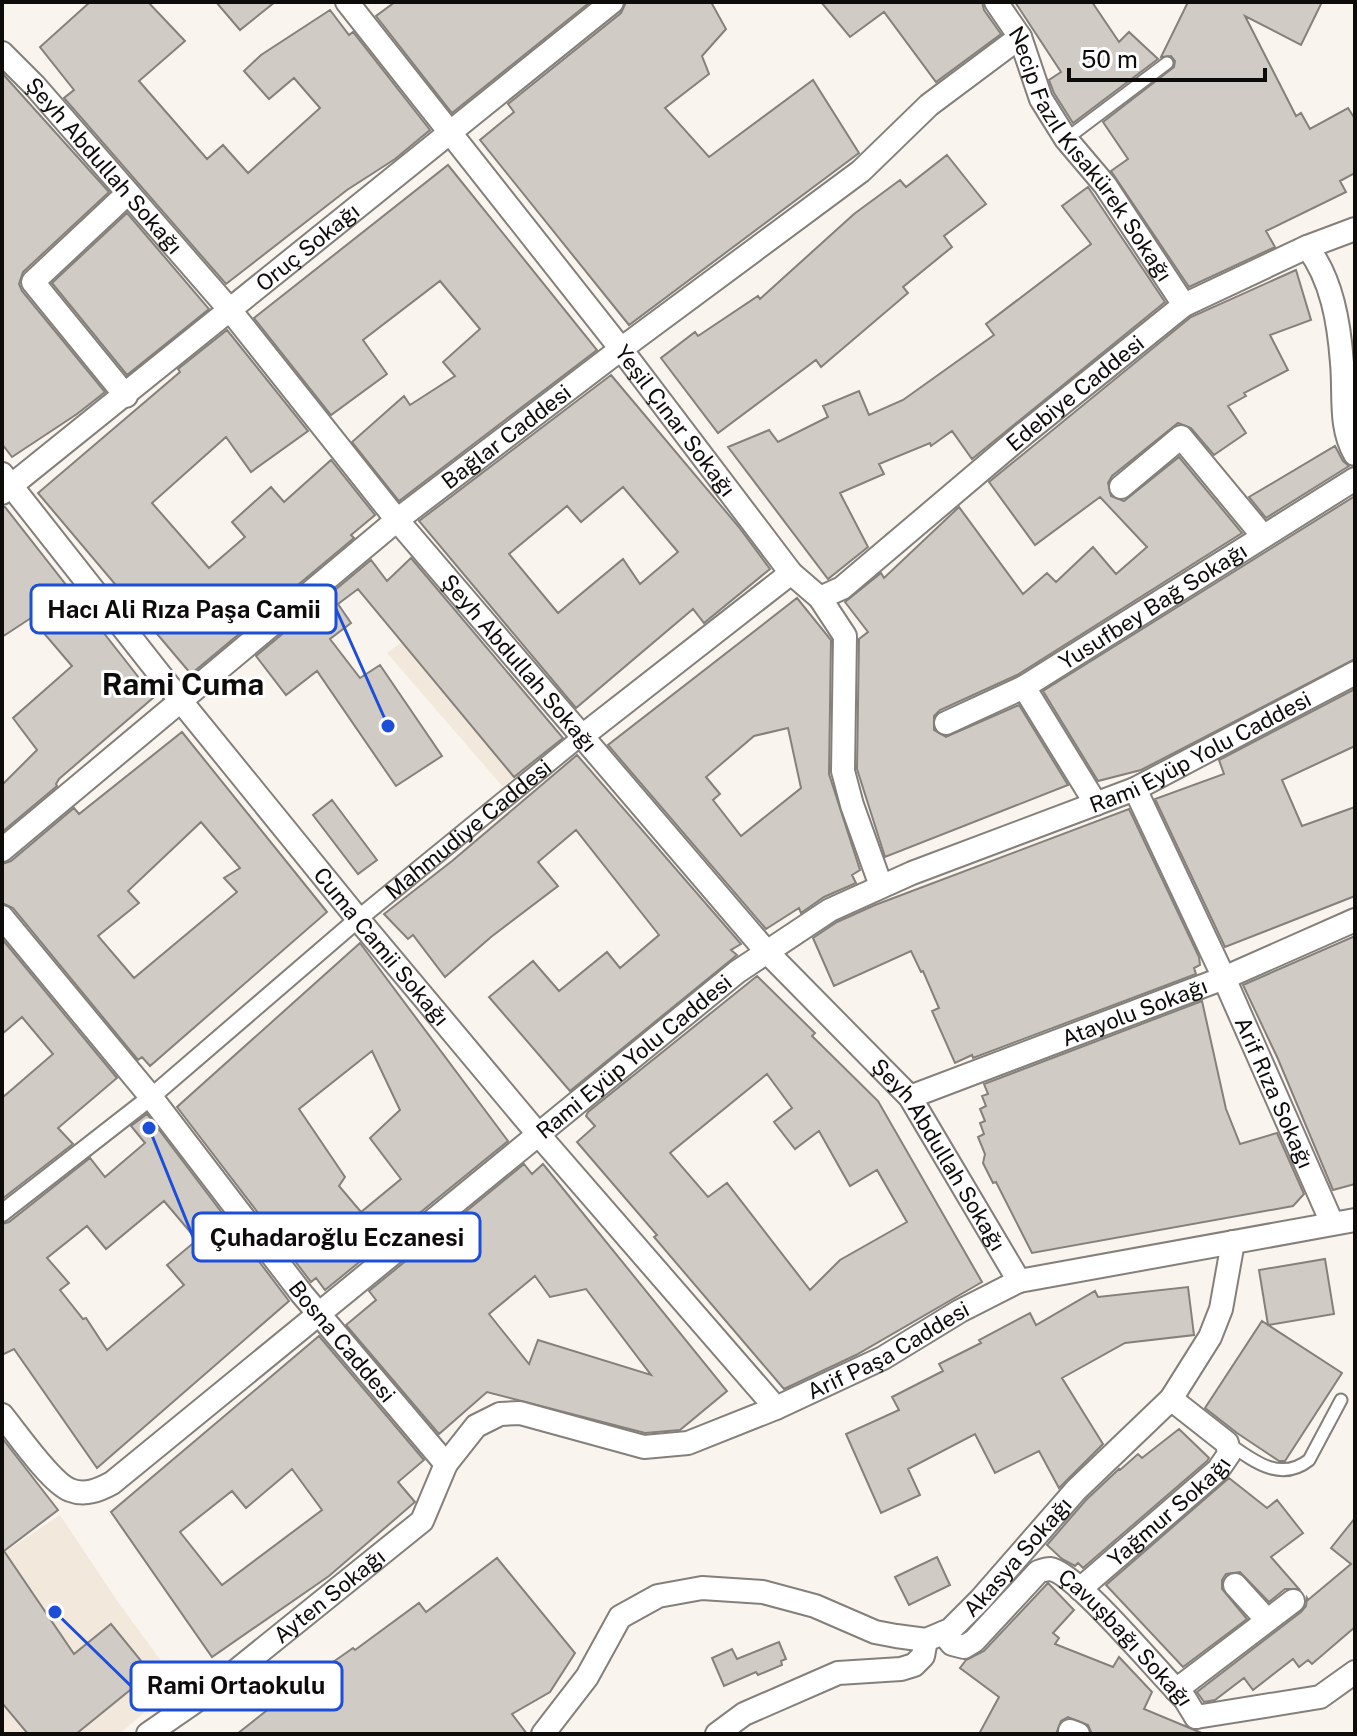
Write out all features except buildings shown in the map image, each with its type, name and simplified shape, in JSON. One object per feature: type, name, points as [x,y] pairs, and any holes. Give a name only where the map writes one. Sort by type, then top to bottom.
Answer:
[{"type":"street","name":"Yeşil Çınar Sokağı","points":[[347,2],[621,349],[791,573],[820,598],[845,636],[843,771],[881,886]]},
{"type":"street","name":"Oruç Sokağı","points":[[5,484],[126,396],[612,2]]},
{"type":"street","name":"Necip Fazıl Kısakürek Sokağı","points":[[996,2],[1020,37],[1041,99],[1066,139],[1105,185],[1184,305]]},
{"type":"street","name":"Bağlar Caddesi","points":[[2,850],[397,520],[861,171],[929,105],[1020,37]]},
{"type":"street","name":"Şeyh Abdullah Sokağı","points":[[2,53],[35,86],[230,310],[397,520],[766,951],[910,1097],[1019,1281]]},
{"type":"street","points":[[126,396],[33,282],[128,193]]},
{"type":"street","name":"Edebiye Caddesi","points":[[820,598],[842,588],[1037,423],[1184,305],[1307,247],[1355,229]]},
{"type":"street","points":[[1307,247],[1319,262],[1335,310],[1342,364],[1343,416],[1355,454]]},
{"type":"street","points":[[1121,487],[1181,437],[1263,536]]},
{"type":"street","name":"Yusufbey Bağ Sokağı","points":[[946,723],[1024,687],[1355,479]]},
{"type":"street","name":"Cuma Camii Sokağı","points":[[5,484],[358,919],[538,1134],[776,1408]]},
{"type":"street","name":"Mahmudiye Caddesi","points":[[2,1213],[151,1097],[358,919],[581,737],[791,573]]},
{"type":"street","name":"Rami Eyüp Yolu Caddesi","points":[[2,1415],[61,1486],[80,1493],[97,1491],[112,1483],[766,951],[830,910],[881,886],[1135,789],[1355,673]]},
{"type":"street","points":[[1024,687],[1096,804]]},
{"type":"street","name":"Arif Rıza Sokağı","points":[[1135,789],[1224,978],[1332,1223]]},
{"type":"street","name":"Bosna Caddesi","points":[[2,917],[151,1097],[319,1314],[446,1464]]},
{"type":"street","name":"Atayolu Sokağı","points":[[910,1097],[1224,978],[1355,920]]},
{"type":"street","name":"Arif Paşa Caddesi","points":[[446,1464],[476,1426],[500,1414],[520,1413],[644,1447],[688,1443],[776,1408],[883,1358],[960,1311],[1019,1281],[1355,1220]]},
{"type":"street","name":"Akasya Sokağı","points":[[934,1636],[950,1630],[980,1600],[1076,1490],[1171,1399],[1210,1337],[1221,1309],[1233,1242]]},
{"type":"street","name":"Yağmur Sokağı","points":[[1080,1589],[1218,1470],[1229,1454],[1227,1443],[1171,1399]]},
{"type":"street","name":"Ayten Sokağı","points":[[148,1734],[216,1687],[422,1521],[446,1464]]},
{"type":"street","name":"Çavuşbağı Sokağı","points":[[934,1636],[964,1647],[974,1641],[1038,1572],[1048,1568],[1080,1589],[1185,1699],[1192,1725]]},
{"type":"street","points":[[1235,1585],[1267,1620]]},
{"type":"street","points":[[543,1734],[587,1677],[620,1617],[658,1596],[702,1588],[763,1592],[815,1606],[875,1632],[934,1636],[914,1665],[901,1669],[838,1673],[744,1714],[725,1732]]},
{"type":"street","points":[[1176,1690],[1293,1601]]},
{"type":"street","points":[[1192,1725],[1320,1697],[1355,1672]]},
{"type":"lane","points":[[1066,139],[1167,63]]},
{"type":"lane","points":[[1227,1443],[1267,1468],[1283,1470],[1302,1465],[1309,1460],[1341,1400]]},
{"type":"shaded area","points":[[446,608],[559,735],[503,787],[387,653]]},
{"type":"shaded area","points":[[60,1515],[178,1684],[119,1734],[2,1734],[2,1554]]},
{"type":"place","name":"Hacı Ali Rıza Paşa Camii","points":[[388,726]]},
{"type":"place","name":"Çuhadaroğlu Eczanesi","points":[[149,1128]]},
{"type":"place","name":"Rami Ortaokulu","points":[[55,1612]]},
{"type":"district","name":"Rami Cuma","points":[[183,684]]}]
